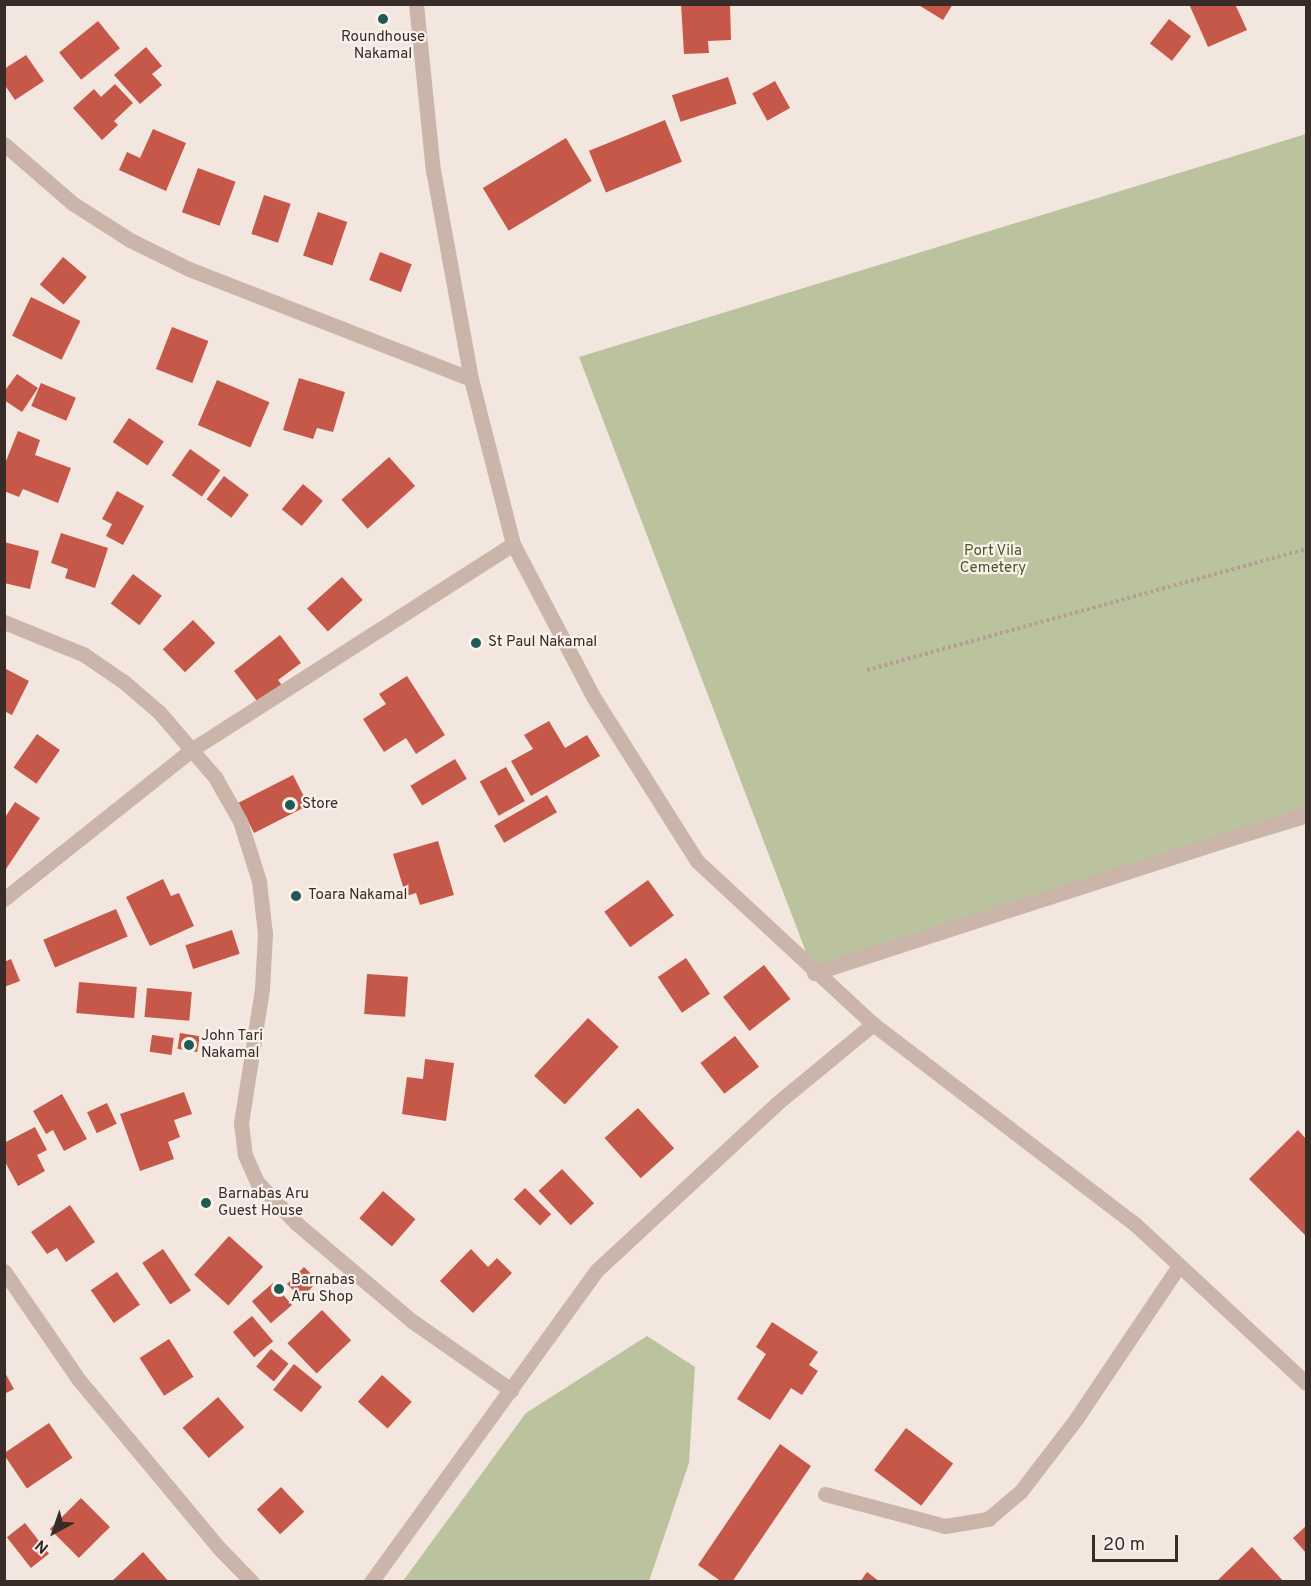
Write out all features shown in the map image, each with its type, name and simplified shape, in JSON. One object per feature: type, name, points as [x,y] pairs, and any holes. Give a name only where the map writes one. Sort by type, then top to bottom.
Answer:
[{"type":"street","points":[[416,4],[433,170],[471,379],[513,544],[594,698],[697,861],[814,973],[873,1024],[1136,1225],[1178,1267],[1306,1383]]},
{"type":"street","points":[[4,144],[72,202],[130,240],[189,269],[471,379]]},
{"type":"street","points":[[4,899],[191,750],[513,544]]},
{"type":"street","points":[[4,622],[83,654],[159,712],[215,777],[240,821],[259,881],[265,934],[262,989],[241,1123],[245,1155],[257,1182],[296,1223],[412,1321],[511,1390]]},
{"type":"street","points":[[814,973],[1306,814]]},
{"type":"street","points":[[370,1581],[597,1270],[776,1104],[873,1024]]},
{"type":"street","points":[[825,1494],[945,1526],[988,1519],[1021,1491],[1076,1419],[1178,1267]]},
{"type":"street","points":[[4,1271],[79,1380],[218,1547],[252,1581]]},
{"type":"path","points":[[867,670],[1306,549]]},
{"type":"green space","name":"Port Vila Cemetery","points":[[1306,134],[1306,824],[814,973],[579,357]]},
{"type":"green space","points":[[647,1336],[695,1367],[689,1463],[649,1581],[403,1581],[526,1413]]},
{"type":"building","points":[[681,4],[730,4],[731,40],[708,41],[709,53],[684,54]]},
{"type":"building","points":[[917,4],[953,4],[943,20]]},
{"type":"building","points":[[1189,4],[1235,4],[1247,30],[1208,47]]},
{"type":"building","points":[[1169,19],[1191,36],[1172,61],[1150,43]]},
{"type":"building","points":[[98,21],[120,48],[81,80],[59,52]]},
{"type":"building","points":[[146,47],[162,66],[152,74],[162,85],[140,104],[114,75]]},
{"type":"building","points":[[26,55],[44,81],[15,100],[4,84],[4,69]]},
{"type":"building","points":[[728,77],[737,104],[681,122],[672,95]]},
{"type":"building","points":[[775,81],[790,108],[767,121],[752,94]]},
{"type":"building","points":[[115,84],[133,103],[114,121],[118,125],[102,140],[73,108],[94,89],[101,97]]},
{"type":"building","points":[[665,120],[682,162],[606,192],[589,151]]},
{"type":"building","points":[[153,129],[186,143],[166,191],[119,170],[127,152],[140,158]]},
{"type":"building","points":[[566,138],[592,181],[509,231],[483,188]]},
{"type":"building","points":[[198,168],[236,182],[220,226],[182,212]]},
{"type":"building","points":[[264,195],[291,204],[278,243],[251,234]]},
{"type":"building","points":[[318,212],[347,222],[332,266],[303,255]]},
{"type":"building","points":[[380,252],[412,264],[401,292],[369,280]]},
{"type":"building","points":[[63,257],[87,277],[64,305],[40,285]]},
{"type":"building","points":[[31,297],[80,321],[62,360],[12,336]]},
{"type":"building","points":[[172,327],[208,341],[192,383],[156,369]]},
{"type":"building","points":[[17,374],[38,388],[22,412],[4,400],[4,392]]},
{"type":"building","points":[[299,378],[345,392],[333,432],[317,428],[313,439],[283,430]]},
{"type":"building","points":[[217,380],[269,402],[250,447],[198,425]]},
{"type":"building","points":[[41,383],[76,398],[66,421],[31,406]]},
{"type":"building","points":[[129,418],[164,441],[148,466],[113,442]]},
{"type":"building","points":[[18,431],[40,440],[35,455],[71,468],[58,503],[23,489],[19,497],[4,491],[4,466]]},
{"type":"building","points":[[190,449],[220,470],[202,496],[172,475]]},
{"type":"building","points":[[389,457],[415,486],[368,529],[341,500]]},
{"type":"building","points":[[224,476],[249,495],[231,518],[207,499]]},
{"type":"building","points":[[303,484],[323,501],[302,526],[282,509]]},
{"type":"building","points":[[117,491],[144,506],[123,545],[106,536],[112,524],[102,519]]},
{"type":"building","points":[[61,533],[108,548],[95,588],[65,578],[68,569],[51,563]]},
{"type":"building","points":[[4,542],[39,551],[30,589],[4,583]]},
{"type":"building","points":[[133,574],[162,596],[139,625],[111,604]]},
{"type":"building","points":[[342,577],[363,600],[328,631],[307,608]]},
{"type":"building","points":[[193,620],[215,643],[185,672],[163,649]]},
{"type":"building","points":[[280,635],[301,663],[278,680],[284,688],[260,705],[234,671]]},
{"type":"building","points":[[4,668],[29,681],[12,715],[4,711]]},
{"type":"building","points":[[407,676],[445,735],[416,754],[406,738],[384,752],[363,719],[386,704],[379,694]]},
{"type":"building","points":[[549,721],[565,748],[587,735],[600,756],[531,796],[511,761],[533,749],[524,735]]},
{"type":"building","points":[[37,734],[60,750],[36,784],[13,768]]},
{"type":"building","points":[[455,759],[467,779],[422,805],[410,786]]},
{"type":"building","points":[[506,767],[525,801],[499,816],[480,782]]},
{"type":"building","points":[[293,775],[308,805],[254,833],[239,803]]},
{"type":"building","points":[[547,795],[557,812],[504,843],[494,826]]},
{"type":"building","points":[[15,802],[40,818],[4,872],[4,819]]},
{"type":"building","points":[[438,841],[454,895],[420,905],[416,893],[406,896],[393,854]]},
{"type":"building","points":[[163,879],[171,896],[179,893],[194,926],[150,946],[126,897]]},
{"type":"building","points":[[648,880],[674,916],[630,947],[604,912]]},
{"type":"building","points":[[116,909],[128,937],[55,967],[43,940]]},
{"type":"building","points":[[232,930],[240,954],[193,969],[185,945]]},
{"type":"building","points":[[686,958],[710,994],[682,1013],[658,977]]},
{"type":"building","points":[[11,959],[20,981],[4,987],[4,962]]},
{"type":"building","points":[[764,965],[790,999],[749,1031],[723,997]]},
{"type":"building","points":[[367,974],[408,977],[405,1017],[364,1014]]},
{"type":"building","points":[[79,982],[137,987],[134,1018],[76,1013]]},
{"type":"building","points":[[147,988],[192,992],[189,1021],[144,1017]]},
{"type":"building","points":[[588,1018],[619,1047],[565,1104],[534,1076]]},
{"type":"building","points":[[180,1033],[200,1036],[197,1052],[177,1049]]},
{"type":"building","points":[[152,1035],[174,1038],[171,1055],[150,1052]]},
{"type":"building","points":[[735,1036],[759,1067],[724,1094],[700,1063]]},
{"type":"building","points":[[425,1059],[454,1063],[446,1121],[402,1114],[407,1077],[423,1079]]},
{"type":"building","points":[[184,1092],[192,1114],[174,1120],[180,1137],[168,1142],[174,1159],[140,1171],[120,1114]]},
{"type":"building","points":[[62,1094],[87,1139],[64,1151],[53,1130],[46,1134],[33,1111]]},
{"type":"building","points":[[107,1103],[117,1124],[97,1133],[87,1112]]},
{"type":"building","points":[[638,1108],[674,1148],[641,1178],[605,1138]]},
{"type":"building","points":[[35,1127],[47,1150],[37,1155],[45,1171],[18,1186],[4,1160],[4,1143]]},
{"type":"building","points":[[1298,1130],[1306,1139],[1306,1236],[1249,1179]]},
{"type":"building","points":[[562,1169],[594,1203],[571,1225],[539,1191]]},
{"type":"building","points":[[525,1188],[551,1214],[540,1225],[514,1199]]},
{"type":"building","points":[[383,1191],[415,1219],[392,1246],[359,1218]]},
{"type":"building","points":[[70,1205],[95,1242],[66,1262],[57,1248],[47,1254],[31,1232]]},
{"type":"building","points":[[229,1236],[263,1267],[228,1305],[194,1275]]},
{"type":"building","points":[[163,1249],[191,1290],[170,1304],[142,1263]]},
{"type":"building","points":[[471,1249],[488,1267],[497,1258],[512,1273],[473,1313],[440,1281]]},
{"type":"building","points":[[304,1267],[318,1281],[301,1298],[287,1284]]},
{"type":"building","points":[[117,1272],[140,1305],[114,1323],[91,1290]]},
{"type":"building","points":[[273,1283],[292,1305],[271,1323],[252,1301]]},
{"type":"building","points":[[322,1310],[351,1340],[317,1374],[287,1343]]},
{"type":"building","points":[[252,1316],[273,1341],[254,1357],[233,1332]]},
{"type":"building","points":[[772,1322],[818,1352],[809,1365],[818,1371],[802,1395],[791,1388],[770,1420],[737,1399],[766,1354],[756,1347]]},
{"type":"building","points":[[169,1339],[194,1377],[164,1396],[140,1358]]},
{"type":"building","points":[[271,1349],[289,1364],[274,1381],[256,1367]]},
{"type":"building","points":[[294,1364],[322,1387],[301,1412],[273,1390]]},
{"type":"building","points":[[4,1371],[14,1389],[4,1394]]},
{"type":"building","points":[[382,1375],[412,1402],[388,1429],[358,1402]]},
{"type":"building","points":[[218,1397],[244,1427],[209,1458],[183,1428]]},
{"type":"building","points":[[49,1423],[72,1458],[27,1489],[4,1453]]},
{"type":"building","points":[[906,1428],[953,1464],[921,1506],[874,1470]]},
{"type":"building","points":[[780,1444],[811,1466],[732,1582],[722,1582],[698,1565]]},
{"type":"building","points":[[281,1487],[304,1512],[280,1534],[257,1510]]},
{"type":"building","points":[[81,1498],[110,1527],[79,1558],[50,1529]]},
{"type":"building","points":[[25,1523],[49,1554],[31,1568],[7,1537]]},
{"type":"building","points":[[1306,1526],[1306,1553],[1293,1538]]},
{"type":"building","points":[[1252,1547],[1284,1582],[1216,1582]]},
{"type":"building","points":[[143,1552],[169,1582],[111,1582]]},
{"type":"building","points":[[867,1572],[880,1582],[860,1582]]},
{"type":"place","name":"Roundhouse Nakamal","points":[[383,19]]},
{"type":"place","name":"St Paul Nakamal","points":[[476,643]]},
{"type":"place","name":"Store","points":[[290,805]]},
{"type":"place","name":"Toara Nakamal","points":[[296,896]]},
{"type":"place","name":"John Tari Nakamal","points":[[189,1045]]},
{"type":"place","name":"Barnabas Aru Guest House","points":[[206,1203]]},
{"type":"place","name":"Barnabas Aru Shop","points":[[279,1289]]}]
